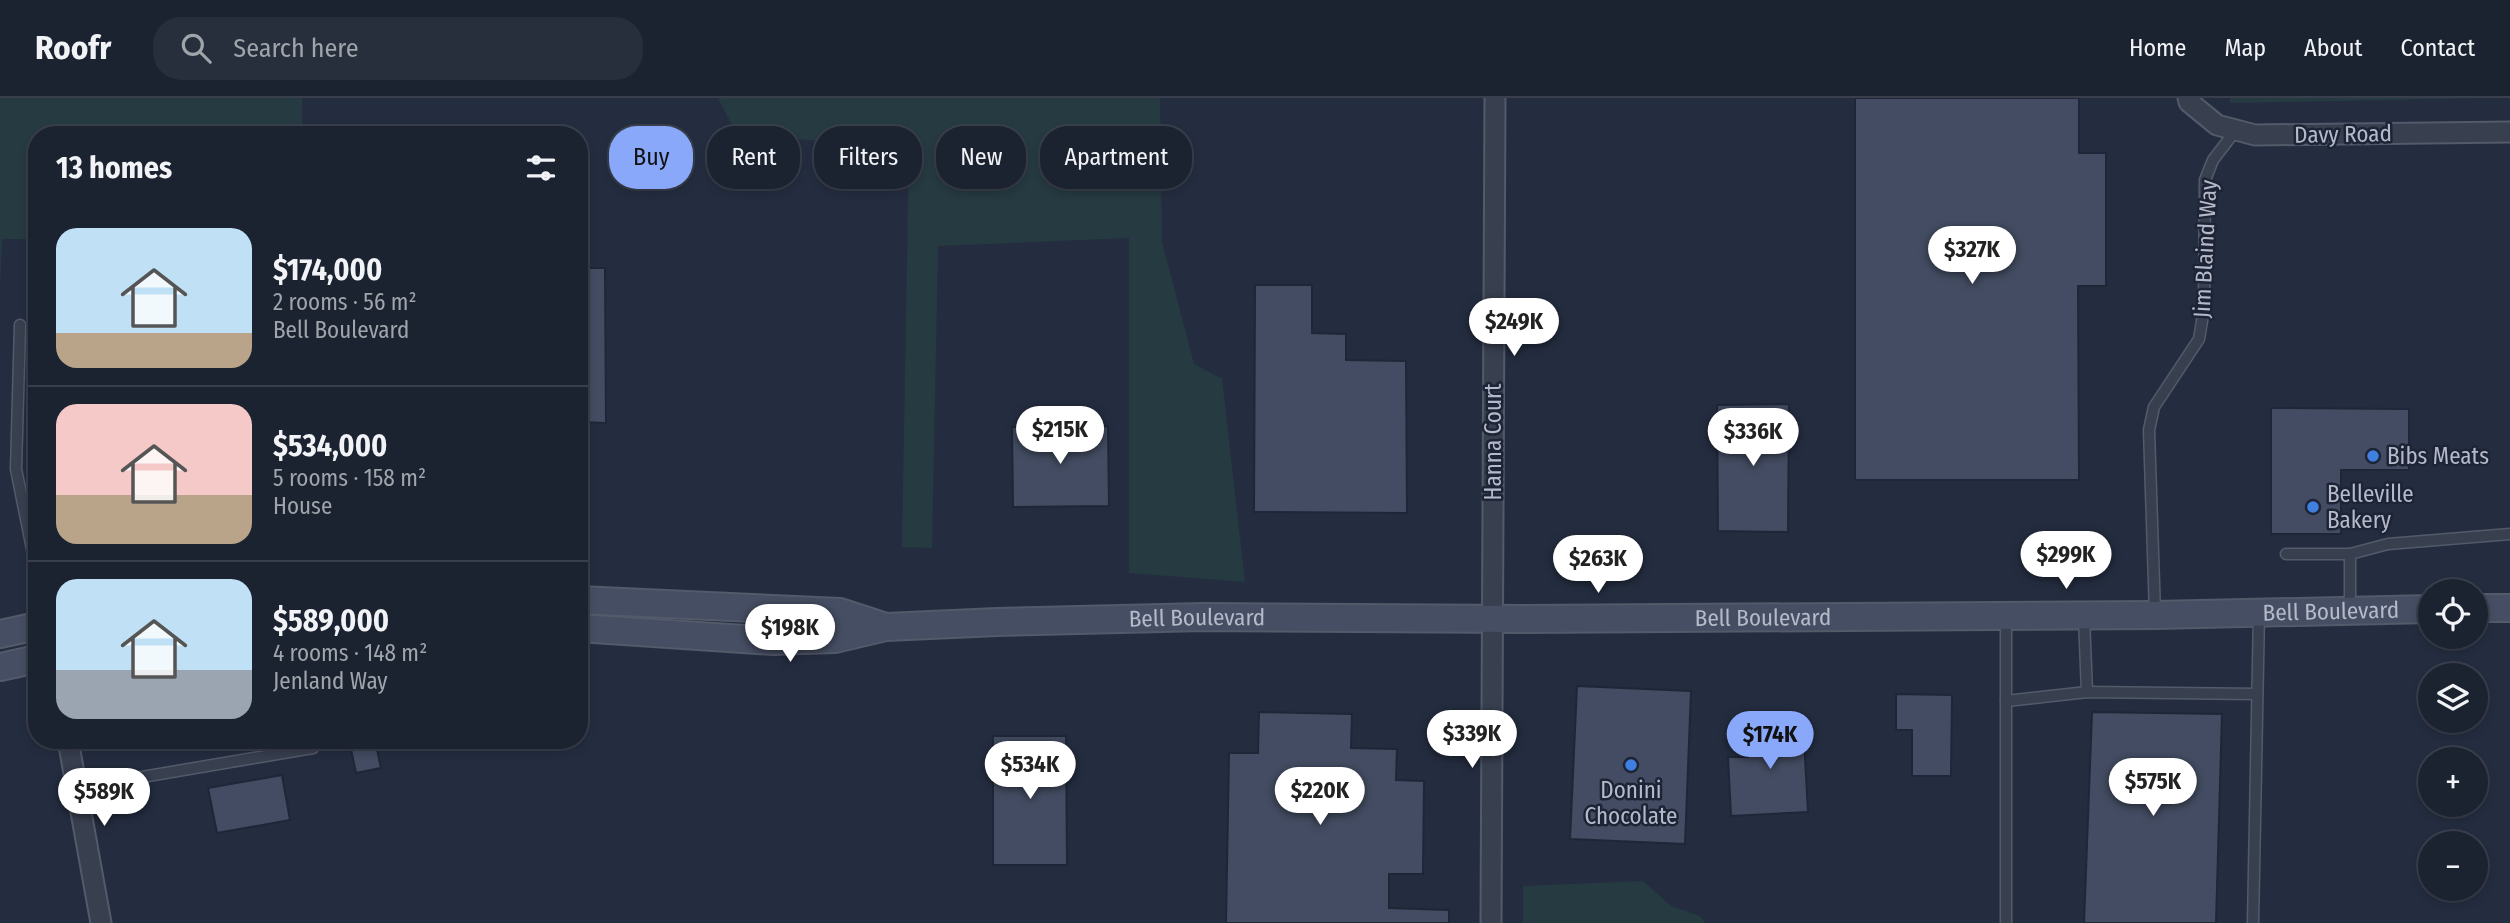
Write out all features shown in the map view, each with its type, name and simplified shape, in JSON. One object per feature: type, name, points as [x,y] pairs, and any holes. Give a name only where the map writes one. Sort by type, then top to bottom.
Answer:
[{"type":"main road","name":"Bell Boulevard","points":[[588,600],[840,612],[886,627]]},
{"type":"main road","points":[[2488,608],[2510,608]]},
{"type":"main road","name":"Bell Boulevard","points":[[588,629],[773,641],[835,639],[886,627],[1203,617],[1494,619],[2155,615],[2418,609]]},
{"type":"main road","points":[[0,634],[28,628]]},
{"type":"main road","points":[[0,667],[28,661]]},
{"type":"street","name":"Hanna Court","points":[[1491,923],[1495,98]]},
{"type":"street","name":"Davy Road","points":[[2189,98],[2189,102],[2217,125],[2255,135],[2510,132]]},
{"type":"street","points":[[70,749],[102,923]]},
{"type":"lane","name":"Jim Blaind Way","points":[[2155,615],[2149,430],[2154,407],[2199,339],[2204,309],[2205,180],[2213,160],[2236,130]]},
{"type":"lane","points":[[20,325],[16,469],[28,530]]},
{"type":"lane","points":[[2286,554],[2350,554],[2388,544],[2510,534]]},
{"type":"lane","points":[[2350,554],[2350,611]]},
{"type":"lane","points":[[2253,923],[2259,613]]},
{"type":"lane","points":[[2084,614],[2087,692]]},
{"type":"lane","points":[[2006,615],[2006,923]]},
{"type":"lane","points":[[2006,701],[2087,692],[2258,694]]},
{"type":"lane","points":[[76,788],[307,749]]},
{"type":"shaded area","points":[[0,98],[302,98],[302,126],[28,126],[28,239],[2,239],[0,288]]},
{"type":"shaded area","points":[[718,98],[1160,98],[1160,126],[1040,126],[1040,189],[1161,189],[1162,242],[1194,364],[1222,379],[1245,582],[1129,573],[1129,238],[938,246],[932,548],[902,547],[908,189],[922,189],[922,126],[814,126],[814,140],[800,139],[800,126],[732,126]]},
{"type":"shaded area","points":[[2230,98],[2488,98],[2230,103]]},
{"type":"shaded area","points":[[1643,881],[1671,906],[1700,916],[1705,923],[1523,923],[1523,886]]},
{"type":"building","points":[[1855,98],[2079,98],[2079,153],[2106,153],[2106,286],[2078,286],[2079,480],[1855,480]]},
{"type":"building","points":[[588,268],[605,268],[606,423],[588,422]]},
{"type":"building","points":[[1255,285],[1312,285],[1312,333],[1346,334],[1346,360],[1406,361],[1407,513],[1254,512]]},
{"type":"building","points":[[1789,404],[1788,532],[1718,531],[1717,405]]},
{"type":"building","points":[[2271,408],[2409,409],[2409,470],[2341,470],[2341,534],[2271,534]]},
{"type":"building","points":[[1108,426],[1109,506],[1013,507],[1012,427]]},
{"type":"building","name":"Donini Chocolate","points":[[1577,686],[1691,691],[1685,844],[1570,839]]},
{"type":"building","points":[[1896,694],[1952,695],[1951,776],[1912,776],[1912,730],[1896,730]]},
{"type":"building","points":[[1259,712],[1352,714],[1351,748],[1397,749],[1396,780],[1424,781],[1423,874],[1389,874],[1389,908],[1449,910],[1449,923],[1226,923],[1229,753],[1258,753]]},
{"type":"building","points":[[2092,712],[2222,714],[2216,923],[2084,923]]},
{"type":"building","points":[[1803,721],[1808,812],[1731,816],[1728,757],[1748,757],[1748,723]]},
{"type":"building","points":[[993,736],[1066,736],[1067,865],[993,865]]},
{"type":"building","points":[[351,749],[377,749],[381,768],[356,773]]},
{"type":"building","points":[[282,775],[290,820],[217,833],[208,788]]},
{"type":"place","name":"Bibs Meats","points":[[2373,456]]},
{"type":"place","name":"Belleville Bakery","points":[[2313,507]]},
{"type":"place","name":"Donini Chocolate","points":[[1631,765]]}]
